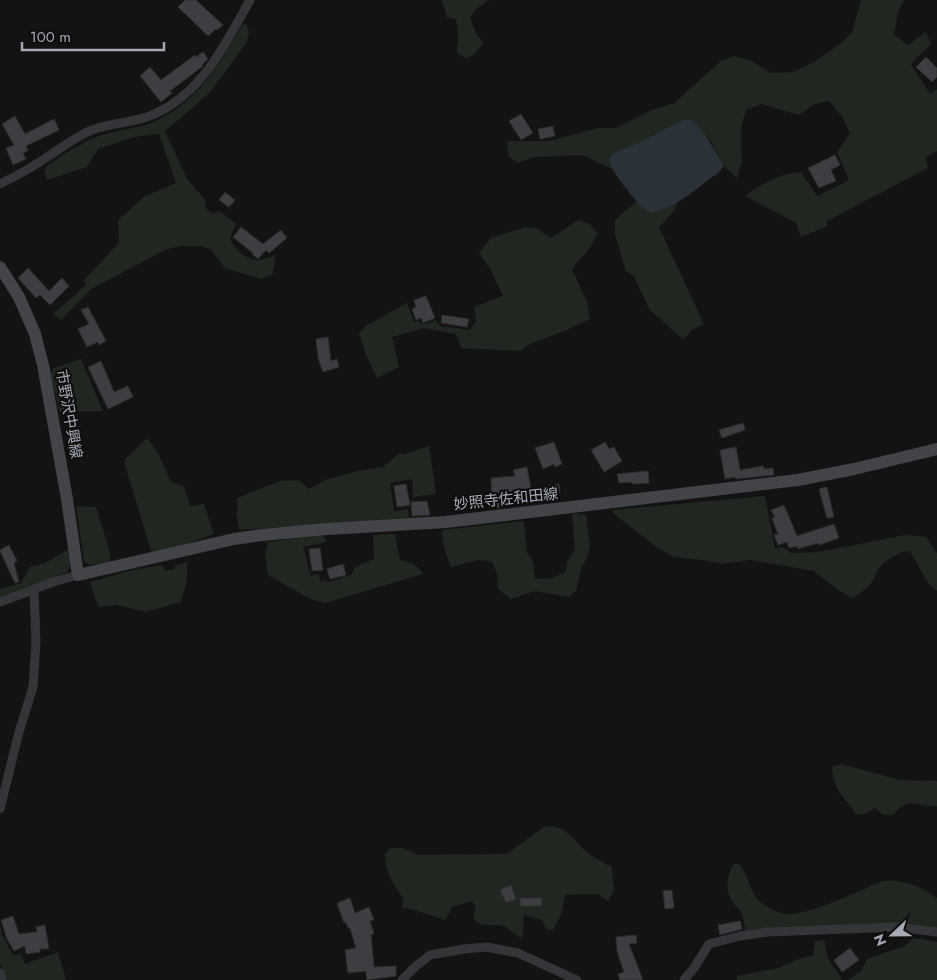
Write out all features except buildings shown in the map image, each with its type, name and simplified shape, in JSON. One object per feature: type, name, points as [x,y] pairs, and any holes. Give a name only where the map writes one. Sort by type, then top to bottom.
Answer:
[{"type":"main road","name":"市野沢中興線","points":[[0,267],[18,296],[35,334],[43,365],[67,499],[78,575]]},
{"type":"main road","name":"妙照寺佐和田線","points":[[78,575],[234,539],[327,529],[446,522],[798,480],[937,449]]},
{"type":"street","points":[[0,184],[30,168],[86,132],[105,126],[140,120],[160,112],[172,104],[198,83],[217,59],[250,0]]},
{"type":"street","points":[[0,602],[56,581],[78,575]]},
{"type":"street","points":[[0,810],[19,732],[33,687],[36,642],[34,590]]},
{"type":"street","points":[[684,980],[709,944],[740,936],[768,932],[896,927],[937,932]]},
{"type":"street","points":[[402,980],[416,966],[430,956],[464,949],[487,947],[518,953],[577,980]]},
{"type":"street","points":[[0,974],[2,980]]},
{"type":"shaded area","points":[[442,0],[489,0],[474,11],[470,18],[476,33],[483,43],[475,54],[466,58],[457,53],[457,23],[455,19],[447,17]]},
{"type":"shaded area","points":[[861,0],[904,0],[898,12],[894,35],[908,45],[926,32],[931,44],[911,64],[930,94],[937,89],[937,151],[925,157],[928,168],[827,221],[827,226],[801,237],[796,223],[745,196],[757,187],[786,174],[801,172],[817,196],[849,180],[837,152],[850,133],[841,115],[829,101],[815,104],[799,115],[761,104],[746,110],[741,129],[742,161],[737,178],[724,166],[710,140],[674,124],[642,142],[614,154],[609,163],[612,169],[582,155],[535,157],[517,163],[508,156],[507,141],[549,141],[598,128],[616,128],[652,110],[674,103],[721,61],[734,56],[750,60],[771,73],[792,72],[814,62],[840,44],[852,32]]},
{"type":"shaded area","points":[[246,24],[249,31],[247,42],[211,91],[165,131],[187,179],[206,201],[205,207],[213,214],[219,211],[236,224],[230,238],[234,246],[244,256],[253,259],[262,260],[275,255],[273,274],[262,279],[225,268],[210,249],[201,246],[182,246],[167,249],[91,289],[61,320],[53,314],[86,285],[84,280],[119,243],[118,220],[144,197],[176,183],[159,134],[134,137],[98,149],[87,167],[47,180],[44,171],[55,160],[85,142],[109,133],[148,124],[182,105],[205,81],[242,25]]},
{"type":"shaded area","points":[[684,120],[691,120],[701,130],[724,166],[718,173],[674,204],[655,212],[648,211],[637,203],[617,177],[609,159],[612,155]]},
{"type":"shaded area","points":[[636,202],[647,209],[656,211],[665,209],[677,202],[674,211],[659,227],[704,324],[692,330],[683,339],[650,310],[633,275],[626,271],[615,235],[615,220]]},
{"type":"shaded area","points":[[578,220],[590,224],[598,234],[587,252],[572,270],[587,301],[590,319],[528,345],[521,351],[461,348],[456,334],[424,328],[392,337],[399,367],[377,378],[366,355],[359,333],[367,325],[407,303],[414,322],[419,321],[421,325],[436,320],[440,326],[470,330],[476,321],[474,307],[503,296],[489,267],[479,253],[491,238],[526,227],[538,229],[551,238]]},
{"type":"shaded area","points":[[81,359],[103,411],[60,412],[50,373],[54,368]]},
{"type":"shaded area","points":[[147,438],[157,451],[171,482],[184,486],[190,506],[204,504],[214,534],[159,554],[151,551],[125,465],[125,459]]},
{"type":"shaded area","points":[[429,446],[436,494],[413,497],[412,479],[390,483],[394,511],[408,509],[409,518],[239,530],[236,513],[238,510],[237,498],[280,481],[299,480],[309,489],[325,480],[357,471],[383,467],[398,454],[405,454]]},
{"type":"shaded area","points":[[765,496],[775,549],[783,547],[792,553],[818,552],[906,535],[926,537],[937,553],[937,591],[928,583],[910,551],[898,554],[887,561],[879,568],[867,588],[851,598],[814,571],[750,560],[721,564],[674,557],[655,546],[613,513],[613,510]]},
{"type":"shaded area","points":[[76,506],[96,507],[111,556],[109,562],[89,565],[84,561]]},
{"type":"shaded area","points":[[572,513],[586,515],[590,547],[586,560],[582,565],[576,591],[569,597],[535,591],[511,599],[498,589],[497,573],[492,562],[479,560],[451,567],[444,548],[442,530],[524,521],[527,552],[533,562],[535,579],[552,578],[566,572],[567,562],[575,550]]},
{"type":"shaded area","points":[[395,534],[400,560],[413,564],[423,574],[325,603],[310,599],[268,575],[265,556],[268,542],[323,535],[326,542],[303,547],[311,576],[318,574],[321,582],[325,579],[327,583],[352,574],[355,567],[374,559],[373,535]]},
{"type":"shaded area","points":[[69,549],[71,564],[67,572],[0,598],[0,589],[21,583],[30,567],[45,563]]},
{"type":"shaded area","points":[[187,562],[187,580],[181,602],[145,612],[117,605],[99,607],[97,604],[90,582],[133,570],[162,565],[166,571]]},
{"type":"shaded area","points":[[841,764],[900,780],[937,781],[937,806],[913,803],[904,805],[893,815],[883,814],[875,808],[864,814],[856,814],[835,783],[832,767]]},
{"type":"shaded area","points":[[545,826],[560,828],[570,834],[588,853],[612,867],[614,890],[608,901],[597,894],[565,895],[561,915],[553,930],[546,929],[542,920],[524,915],[523,935],[521,938],[504,926],[483,925],[476,921],[473,918],[476,907],[472,901],[452,907],[445,920],[412,909],[402,908],[403,898],[393,883],[386,866],[385,854],[391,848],[403,848],[418,855],[507,854]]},
{"type":"shaded area","points":[[734,864],[739,864],[743,869],[753,892],[760,901],[784,914],[794,914],[814,909],[876,883],[898,881],[912,884],[937,898],[937,929],[902,923],[745,932],[742,914],[732,901],[727,886],[728,877]]},
{"type":"shaded area","points":[[0,923],[2,934],[13,955],[21,954],[25,964],[58,952],[66,980],[6,980],[0,963]]},
{"type":"shaded area","points":[[914,937],[937,942],[937,980],[848,980],[862,970],[867,959],[905,946]]},
{"type":"shaded area","points":[[824,940],[828,959],[843,980],[737,980],[737,976],[778,968],[813,955],[815,941]]}]
